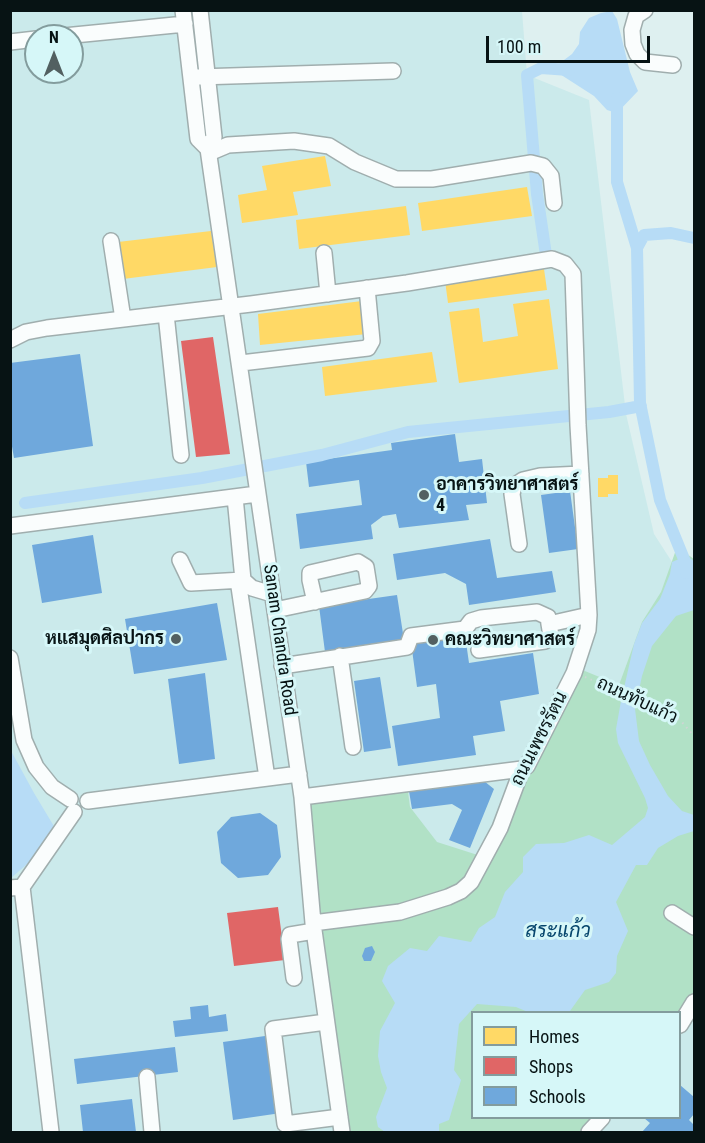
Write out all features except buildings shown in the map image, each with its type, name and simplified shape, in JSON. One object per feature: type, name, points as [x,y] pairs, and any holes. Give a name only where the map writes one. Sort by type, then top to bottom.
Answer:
[{"type":"street","name":"Sanam Chandra Road","points":[[200,10],[214,137],[208,151]]},
{"type":"street","points":[[645,10],[636,16],[632,30],[633,44],[637,54],[645,62],[673,65]]},
{"type":"street","name":"Sanam Chandra Road","points":[[184,17],[198,139],[208,151],[241,363],[257,494],[299,774],[313,927],[341,1125]]},
{"type":"street","points":[[84,33],[184,17]]},
{"type":"street","points":[[191,77],[393,71]]},
{"type":"street","points":[[208,151],[228,145],[294,141],[329,146],[355,162],[396,179],[432,179],[531,163],[543,166],[551,176],[554,203]]},
{"type":"street","points":[[111,241],[123,319]]},
{"type":"street","points":[[324,253],[328,294]]},
{"type":"street","name":"ถนนเพชรรัตน","points":[[10,340],[26,332],[328,294],[552,259],[565,264],[573,274],[578,425],[589,615],[588,630],[574,673],[527,766],[522,769],[500,828],[471,882],[461,891],[448,897],[400,912],[313,927],[290,935],[294,978]]},
{"type":"street","points":[[241,363],[368,348],[372,341],[367,288]]},
{"type":"street","points":[[166,314],[181,455]]},
{"type":"street","points":[[519,544],[512,494],[514,486],[524,480],[540,476],[581,474]]},
{"type":"street","points":[[10,526],[257,494]]},
{"type":"street","points":[[235,497],[240,580],[267,778]]},
{"type":"street","points":[[180,560],[191,583],[240,580],[252,588],[272,594]]},
{"type":"street","points":[[274,610],[315,602]]},
{"type":"street","points":[[282,666],[407,647],[411,636],[465,629],[471,621],[481,618],[537,612],[548,617],[551,636],[545,641],[480,650]]},
{"type":"street","points":[[549,624],[589,615]]},
{"type":"street","points":[[340,656],[353,747]]},
{"type":"street","points":[[10,658],[24,740],[36,767],[52,787],[80,813],[85,812],[88,801],[299,774]]},
{"type":"street","points":[[302,797],[522,769]]},
{"type":"street","points":[[51,1132],[16,887],[72,806]]},
{"type":"street","points":[[672,913],[694,927]]},
{"type":"street","points":[[685,1025],[694,1002]]},
{"type":"street","points":[[326,1022],[273,1029],[285,1124],[341,1125]]},
{"type":"street","points":[[147,1077],[152,1132]]},
{"type":"street","points":[[590,1132],[601,1119]]},
{"type":"path","name":"ถนนทับแก้ว","points":[[574,673],[641,699],[674,715],[690,729],[694,736]]},
{"type":"shaded area","points":[[10,11],[522,11],[527,75],[589,100],[626,414],[654,534],[694,596],[694,1132],[11,1132]]},
{"type":"green space","points":[[677,547],[694,559],[694,1000],[681,1011],[471,1011],[471,1119],[600,1119],[589,1132],[342,1132],[308,800],[407,784],[410,807],[437,842],[484,857],[580,669],[619,685],[642,622],[661,592]]},
{"type":"water","points":[[612,11],[617,19],[630,72],[638,91],[617,113],[607,110],[594,96],[552,69],[572,54],[579,44],[580,32],[589,18]]},
{"type":"water","name":"สระแก้ว","points":[[686,556],[694,561],[694,610],[676,616],[652,646],[642,676],[635,709],[639,741],[650,765],[668,796],[682,811],[694,815],[694,831],[678,836],[658,848],[647,865],[636,865],[616,902],[628,931],[617,956],[616,973],[609,982],[585,990],[570,1011],[526,1011],[516,1007],[477,1004],[459,1024],[454,1070],[461,1080],[449,1120],[439,1124],[439,1132],[385,1132],[378,1127],[376,1117],[387,1088],[378,1056],[380,1031],[395,1003],[382,981],[388,966],[410,948],[427,951],[439,936],[471,942],[479,928],[495,917],[505,892],[523,872],[523,857],[536,844],[564,843],[589,835],[612,845],[645,817],[648,808],[645,798],[618,743],[616,729],[634,644],[642,623],[660,599],[672,562]]},
{"type":"water","points":[[10,749],[58,833],[55,840],[11,878]]},
{"type":"waterway","points":[[546,255],[537,194],[527,75],[541,68],[569,70]]},
{"type":"waterway","points":[[617,98],[617,182],[637,248]]},
{"type":"waterway","points":[[686,573],[686,564],[660,500],[640,403],[637,248],[644,235],[671,233],[694,238]]},
{"type":"waterway","points":[[25,503],[202,478],[322,455],[408,432],[609,412],[641,406]]},
{"type":"place","name":"อาคารวิทยาศาสตร์ 4","points":[[424,495]]},
{"type":"place","name":"หแสมุดศิลปากร","points":[[176,639]]},
{"type":"place","name":"คณะวิทยาศาสตร์","points":[[433,640]]}]
